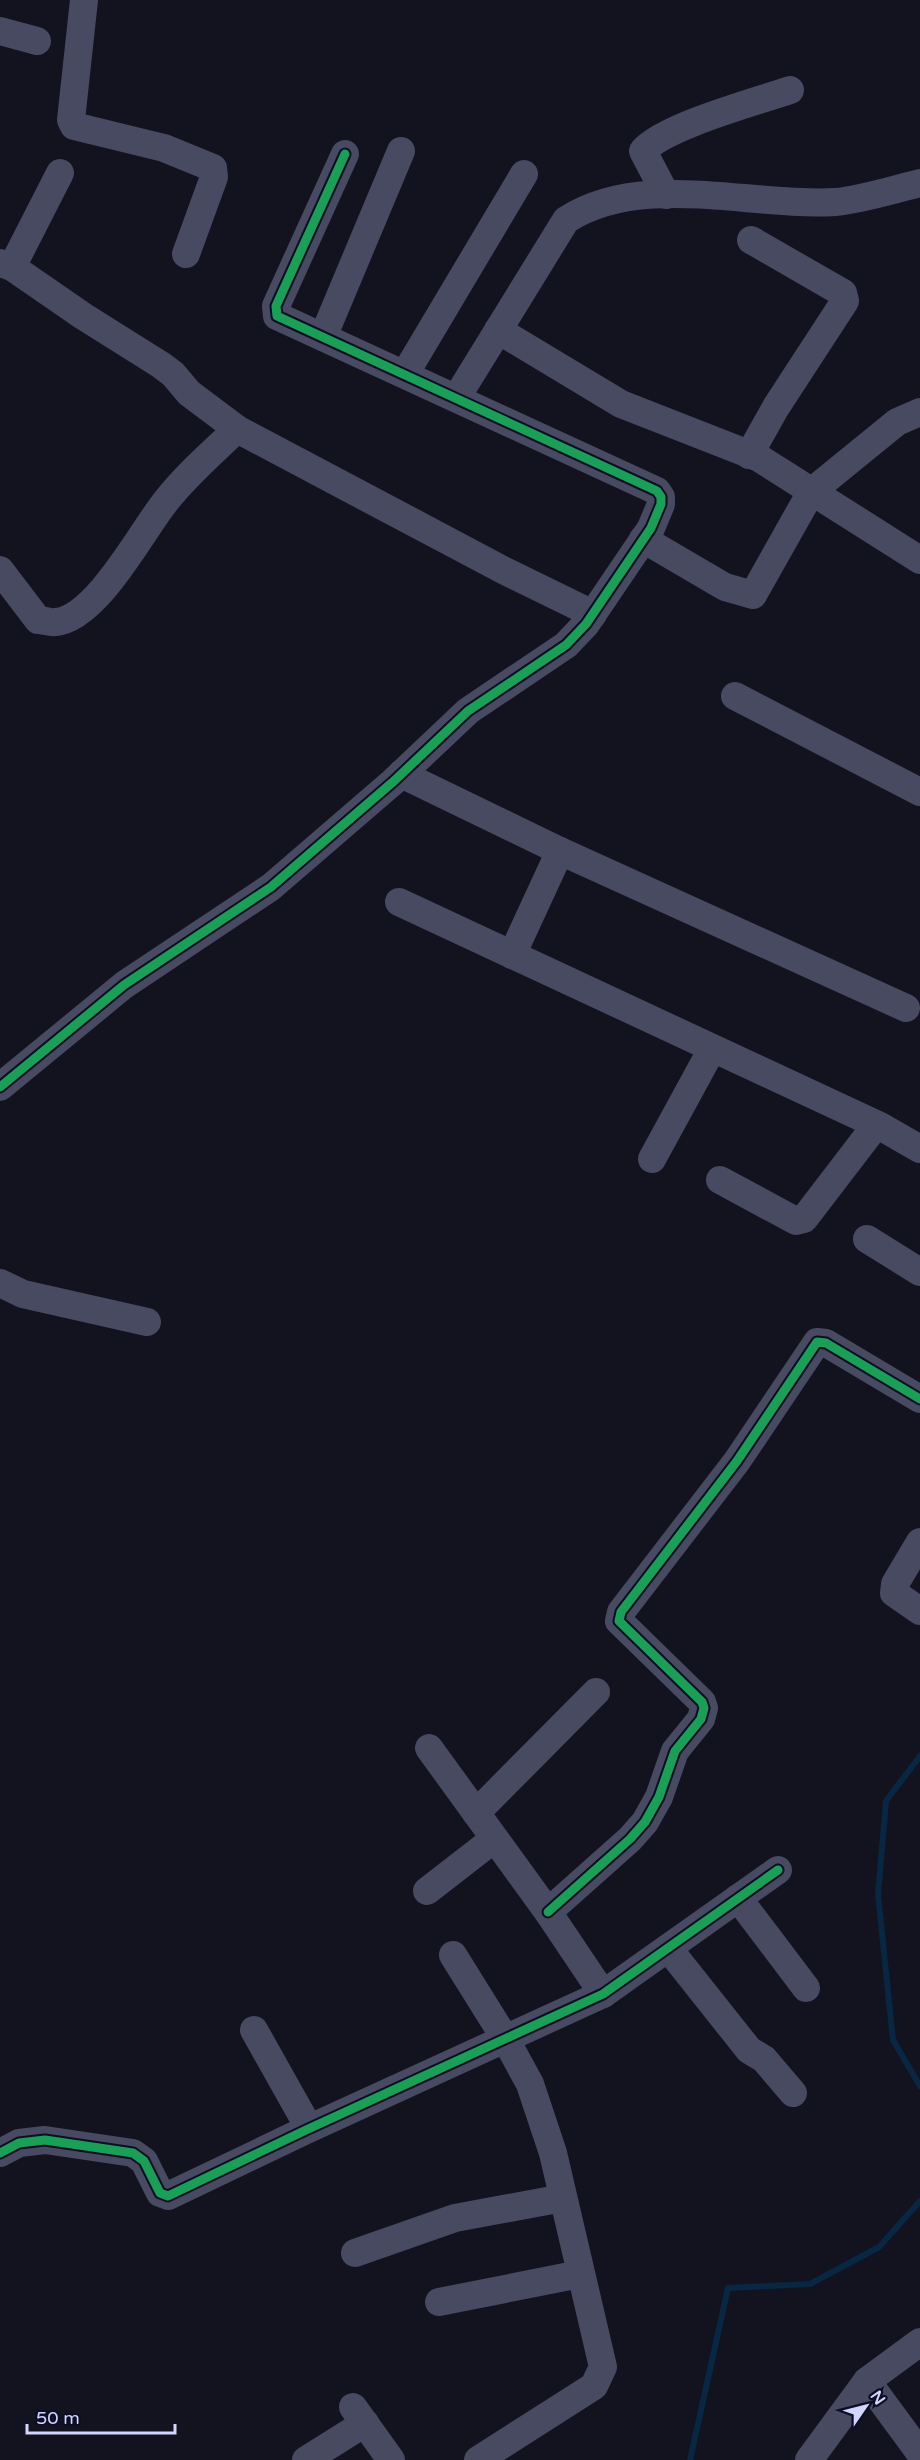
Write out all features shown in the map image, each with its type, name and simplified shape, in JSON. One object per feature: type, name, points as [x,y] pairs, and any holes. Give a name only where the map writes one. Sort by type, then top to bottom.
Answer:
[{"type":"street","points":[[84,0],[71,120],[74,126],[164,148],[213,168],[214,177],[186,254]]},
{"type":"street","points":[[0,31],[37,41]]},
{"type":"street","points":[[666,195],[643,151],[650,144],[671,132],[790,90]]},
{"type":"street","points":[[322,337],[401,151]]},
{"type":"street","points":[[0,1087],[124,985],[271,887],[401,774],[468,711],[506,684],[543,663],[566,645],[593,614],[643,539],[662,504],[657,491],[277,316],[276,306],[345,154]]},
{"type":"street","points":[[60,173],[6,265],[161,365],[173,374],[189,393],[237,429],[493,565],[593,614]]},
{"type":"street","points":[[405,374],[524,174]]},
{"type":"street","points":[[457,397],[566,220],[584,208],[619,199],[666,195],[836,202],[920,183]]},
{"type":"street","points":[[749,455],[776,407],[845,301],[843,293],[751,240]]},
{"type":"street","points":[[498,330],[621,404],[759,458],[920,560]]},
{"type":"street","points":[[643,539],[725,588],[753,595],[811,492],[897,422],[920,412]]},
{"type":"street","points":[[0,570],[38,620],[57,622],[76,614],[89,605],[112,578],[166,500],[237,429]]},
{"type":"street","points":[[735,696],[920,792]]},
{"type":"street","points":[[401,774],[560,851],[906,1008]]},
{"type":"street","points":[[512,956],[560,851]]},
{"type":"street","points":[[399,902],[876,1125],[920,1149]]},
{"type":"street","points":[[652,1159],[712,1049]]},
{"type":"street","points":[[720,1180],[796,1221],[804,1220],[876,1125]]},
{"type":"street","points":[[867,1239],[920,1272]]},
{"type":"street","points":[[0,1283],[23,1294],[147,1322]]},
{"type":"street","points":[[548,1912],[630,1839],[645,1822],[662,1788],[675,1751],[701,1719],[704,1708],[702,1702],[619,1621],[621,1612],[737,1461],[817,1342],[826,1342],[920,1399]]},
{"type":"street","points":[[920,1542],[895,1584],[894,1593],[920,1611]]},
{"type":"street","points":[[476,1813],[596,1692]]},
{"type":"street","points":[[429,1748],[548,1912],[603,1994]]},
{"type":"street","points":[[427,1891],[494,1839]]},
{"type":"street","points":[[0,2153],[19,2143],[45,2140],[133,2153],[144,2161],[160,2193],[168,2196],[309,2128],[603,1994],[778,1870]]},
{"type":"street","points":[[738,1898],[806,1988]]},
{"type":"street","points":[[668,1948],[749,2050],[764,2059],[793,2093]]},
{"type":"street","points":[[453,1955],[506,2040],[530,2084],[553,2152],[603,2367],[594,2386],[478,2460]]},
{"type":"street","points":[[254,2030],[309,2128]]},
{"type":"street","points":[[355,2253],[455,2218],[563,2198]]},
{"type":"street","points":[[439,2302],[580,2274]]},
{"type":"street","points":[[809,2460],[867,2381],[920,2342]]},
{"type":"street","points":[[867,2381],[920,2453]]},
{"type":"street","points":[[306,2460],[359,2415],[391,2460]]},
{"type":"waterway","points":[[920,1756],[886,1801],[878,1894],[893,2040],[920,2086]]},
{"type":"waterway","points":[[690,2460],[728,2288],[810,2284],[879,2247],[920,2201]]},
{"type":"cycle path","points":[[0,1087],[124,985],[271,887],[394,781],[468,711],[566,645],[586,624],[651,528],[661,504],[661,497],[657,491],[277,316],[276,306],[345,154]]},
{"type":"cycle path","points":[[548,1912],[630,1839],[645,1822],[659,1797],[675,1751],[701,1719],[704,1708],[702,1702],[619,1621],[621,1612],[737,1461],[817,1342],[826,1343],[920,1399]]},
{"type":"cycle path","points":[[0,2153],[19,2143],[45,2140],[133,2153],[144,2161],[160,2193],[168,2196],[603,1994],[778,1870]]}]
